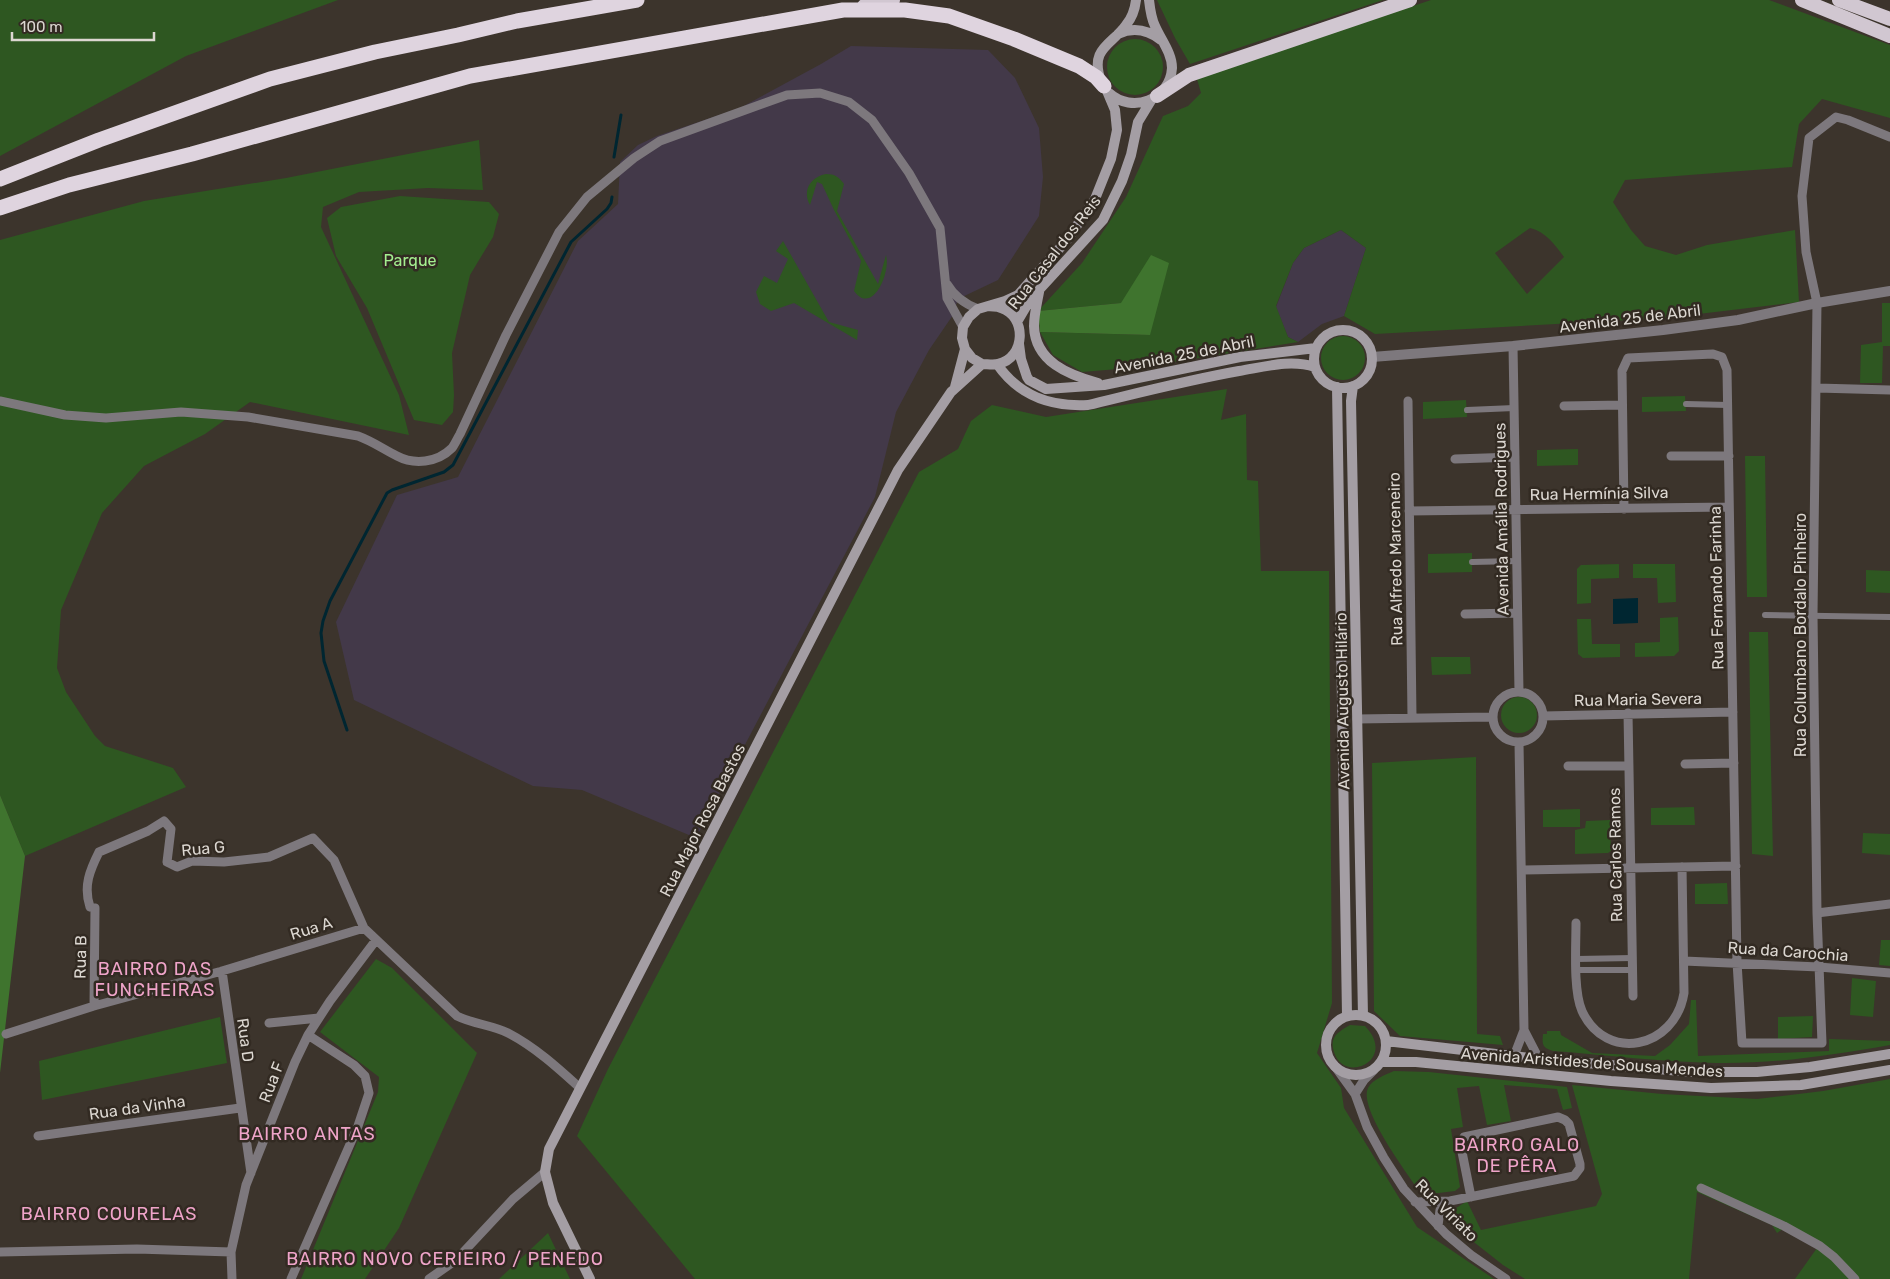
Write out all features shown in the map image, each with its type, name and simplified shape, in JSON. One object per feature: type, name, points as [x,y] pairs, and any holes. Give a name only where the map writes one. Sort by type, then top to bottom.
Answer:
[{"type":"highway","points":[[0,179],[218,96],[279,77],[375,52],[517,21],[637,0]]},
{"type":"highway","points":[[0,208],[69,186],[192,154],[470,76],[893,0]]},
{"type":"highway","points":[[1155,98],[1189,75],[1410,0]]},
{"type":"highway","points":[[1796,0],[1834,5],[1890,36]]},
{"type":"highway","points":[[1802,0],[1834,5],[1890,18]]},
{"type":"highway","points":[[1860,0],[1890,14]]},
{"type":"highway","points":[[843,10],[905,10],[949,16],[1014,39],[1079,66],[1096,77],[1106,88]]},
{"type":"main road","points":[[1136,0],[1132,15],[1126,25],[1104,47],[1099,62],[1099,76],[1106,88],[1115,98],[1128,103],[1140,103],[1155,98],[1166,86],[1171,72],[1171,59],[1152,17],[1149,0]]},
{"type":"main road","points":[[1113,37],[1127,31],[1141,30],[1154,35],[1166,47]]},
{"type":"main road","name":"Rua Casal dos Reis","points":[[963,327],[969,317],[978,310],[1018,295],[1067,240],[1095,199],[1107,172],[1116,143],[1115,110],[1106,88]]},
{"type":"main road","name":"Rua Casal dos Reis","points":[[1104,385],[1046,389],[1029,380],[1019,344],[1021,333],[1017,322],[1039,290],[1103,220],[1122,181],[1138,122],[1155,98]]},
{"type":"main road","name":"Avenida 25 de Abril","points":[[1039,290],[1034,328],[1038,345],[1043,354],[1059,368],[1084,380],[1104,385],[1240,357],[1316,348]]},
{"type":"main road","points":[[989,306],[1000,308],[1010,313],[1017,322]]},
{"type":"main road","points":[[963,327],[962,338],[965,349],[972,358],[982,364],[1005,362],[1014,354],[1019,344]]},
{"type":"main road","points":[[1338,330],[1348,330],[1357,333],[1370,347],[1372,357],[1371,366],[1367,374],[1353,386],[1338,388],[1323,381],[1315,368],[1316,348],[1321,339],[1328,333],[1338,330]]},
{"type":"main road","points":[[955,387],[965,349]]},
{"type":"main road","name":"Avenida 25 de Abril","points":[[997,364],[1006,378],[1017,388],[1048,402],[1077,406],[1189,380],[1278,365],[1300,363],[1315,368]]},
{"type":"main road","points":[[955,387],[982,364]]},
{"type":"main road","name":"Avenida Augusto Hilário","points":[[1353,386],[1351,401],[1363,1016]]},
{"type":"main road","name":"Rua Major Rosa Bastos","points":[[590,1279],[553,1203],[545,1172],[549,1149],[898,470],[955,387]]},
{"type":"main road","name":"Avenida Augusto Hilário","points":[[1338,388],[1348,1016]]},
{"type":"main road","points":[[1348,1016],[1363,1016],[1371,1019],[1384,1032],[1386,1041],[1384,1056],[1377,1066],[1357,1075],[1348,1074],[1340,1071],[1334,1065],[1327,1051],[1328,1034],[1339,1020],[1348,1016]]},
{"type":"main road","name":"Avenida Aristides de Sousa Mendes","points":[[1386,1041],[1539,1059],[1725,1073],[1810,1067],[1890,1054]]},
{"type":"main road","name":"Avenida Aristides de Sousa Mendes","points":[[1377,1066],[1416,1062],[1611,1081],[1711,1088],[1801,1085],[1890,1070]]},
{"type":"street","points":[[0,401],[65,414],[106,418],[181,412],[248,417],[358,436],[407,460],[426,461],[439,457],[452,448],[460,434],[506,335],[559,232],[587,197],[634,158],[660,141],[787,95],[820,93],[849,102],[872,120],[909,173],[940,228],[947,298],[963,327]]},
{"type":"street","name":"Rua Columbano Bordalo Pinheiro","points":[[1737,962],[1742,1043],[1822,1043],[1817,913],[1813,615],[1817,303],[1809,269],[1803,229],[1802,196],[1809,138],[1836,117],[1848,120],[1890,138]]},
{"type":"street","points":[[944,279],[952,293],[969,306],[978,310]]},
{"type":"street","name":"Avenida 25 de Abril","points":[[1372,357],[1513,346],[1663,330],[1738,320],[1817,303],[1890,291]]},
{"type":"street","name":"Avenida Amália Rodrigues","points":[[1513,346],[1519,692]]},
{"type":"street","name":"Rua Fernando Farinha","points":[[1624,509],[1622,371],[1628,358],[1713,354],[1722,357],[1727,370],[1728,405],[1737,962]]},
{"type":"street","points":[[1817,388],[1890,390]]},
{"type":"street","name":"Rua Alfredo Marceneiro","points":[[1408,401],[1412,718]]},
{"type":"street","points":[[1686,404],[1728,405]]},
{"type":"street","points":[[1564,406],[1622,405]]},
{"type":"street","points":[[1467,410],[1514,408]]},
{"type":"street","points":[[1671,456],[1728,456]]},
{"type":"street","points":[[1454,459],[1515,458]]},
{"type":"street","name":"Rua Hermínia Silva","points":[[1410,511],[1730,507]]},
{"type":"street","points":[[1472,562],[1517,561]]},
{"type":"street","points":[[1466,614],[1517,613]]},
{"type":"street","points":[[1765,615],[1890,617]]},
{"type":"street","points":[[1519,692],[1533,696],[1542,708],[1543,716],[1539,731],[1534,737],[1519,743],[1500,736],[1492,717],[1494,709],[1503,696],[1519,692]]},
{"type":"street","name":"Rua Maria Severa","points":[[1543,716],[1733,712]]},
{"type":"street","name":"Rua Carlos Ramos","points":[[1628,714],[1632,996]]},
{"type":"street","points":[[1357,719],[1492,717]]},
{"type":"street","points":[[1514,1056],[1524,1030],[1519,743]]},
{"type":"street","points":[[1685,764],[1734,763]]},
{"type":"street","points":[[1568,766],[1629,766]]},
{"type":"street","name":"Rua G","points":[[95,908],[90,907],[86,896],[87,880],[99,852],[148,831],[164,821],[171,829],[167,862],[177,867],[192,861],[224,862],[268,857],[313,838],[334,860],[364,928]]},
{"type":"street","points":[[1522,870],[1736,866]]},
{"type":"street","points":[[1576,923],[1578,999],[1589,1023],[1612,1040],[1631,1043],[1650,1040],[1669,1027],[1678,1016],[1682,1005],[1684,961],[1682,867]]},
{"type":"street","points":[[1817,913],[1890,904]]},
{"type":"street","name":"Rua B","points":[[94,1006],[95,908]]},
{"type":"street","points":[[364,928],[456,1016],[507,1032],[527,1044],[580,1088]]},
{"type":"street","name":"Rua A","points":[[6,1034],[94,1006],[222,971],[364,928]]},
{"type":"street","name":"Rua F","points":[[232,1279],[231,1252],[246,1185],[294,1062],[319,1018],[376,940]]},
{"type":"street","points":[[1577,960],[1632,958]]},
{"type":"street","name":"Rua da Carochia","points":[[1684,961],[1737,962],[1890,973]]},
{"type":"street","points":[[1577,970],[1632,970]]},
{"type":"street","name":"Rua D","points":[[222,971],[240,1108],[251,1173]]},
{"type":"street","points":[[269,1023],[319,1018]]},
{"type":"street","points":[[1524,1030],[1539,1059]]},
{"type":"street","points":[[291,1279],[358,1126],[369,1093],[365,1076],[359,1070],[308,1035]]},
{"type":"street","name":"Rua Viriato","points":[[1334,1065],[1355,1094],[1367,1127],[1404,1189],[1438,1226],[1471,1255],[1506,1279]]},
{"type":"street","points":[[1355,1094],[1364,1080],[1377,1066]]},
{"type":"street","name":"Rua da Vinha","points":[[38,1136],[240,1108]]},
{"type":"street","points":[[1415,1202],[1450,1201],[1471,1197],[1574,1176],[1580,1168],[1580,1164],[1569,1124],[1558,1117],[1464,1136],[1461,1148],[1471,1197]]},
{"type":"street","points":[[429,1279],[456,1260],[514,1199],[545,1172]]},
{"type":"street","points":[[1701,1188],[1784,1226],[1820,1246],[1834,1256],[1855,1279]]},
{"type":"street","points":[[1425,1213],[1450,1201]]},
{"type":"street","points":[[1438,1226],[1440,1210],[1450,1201]]},
{"type":"street","points":[[0,1252],[137,1249],[231,1252]]},
{"type":"shaded area","points":[[851,46],[988,50],[1015,78],[1039,128],[1043,177],[1039,216],[998,280],[958,299],[953,315],[929,350],[896,412],[875,497],[696,838],[582,790],[533,786],[354,700],[336,622],[397,495],[458,477],[578,241],[618,204],[620,162],[638,145],[657,136],[740,108]]},
{"type":"shaded area","points":[[1341,230],[1366,248],[1344,316],[1322,324],[1298,342],[1288,337],[1276,307],[1293,263],[1304,248]]},
{"type":"green space","points":[[0,0],[338,0],[186,56],[0,156]]},
{"type":"green space","points":[[1157,0],[1383,0],[1190,64]]},
{"type":"green space","points":[[1431,0],[1769,0],[1890,45],[1890,118],[1822,99],[1799,124],[1792,167],[1625,180],[1613,202],[1631,230],[1645,246],[1676,255],[1707,245],[1795,230],[1799,302],[1665,318],[1375,334],[1344,316],[1366,248],[1341,230],[1304,248],[1293,263],[1276,306],[1288,337],[1298,342],[1142,367],[1082,372],[1053,355],[1040,332],[1150,335],[1121,303],[1038,311],[1082,263],[1126,197],[1163,116],[1188,106],[1201,93],[1197,79]],"holes":[[[1530,228],[1550,239],[1564,257],[1527,294],[1495,253]]]},
{"type":"green space","points":[[1135,39],[1150,44],[1158,52],[1163,67],[1158,82],[1150,90],[1135,95],[1120,90],[1112,82],[1107,67],[1112,52],[1120,44]]},
{"type":"green space","points":[[479,140],[483,190],[428,188],[359,192],[323,207],[321,227],[399,395],[409,435],[250,402],[205,434],[144,466],[102,513],[61,610],[57,668],[66,692],[95,736],[105,746],[173,768],[186,787],[25,856],[0,795],[0,240],[144,201],[286,178]]},
{"type":"green space","points":[[826,174],[836,176],[844,184],[837,211],[878,284],[886,255],[886,272],[883,281],[879,289],[867,298],[861,297],[854,291],[861,261],[822,184],[817,182],[810,205],[808,200],[807,190],[809,185],[816,178]]},
{"type":"green space","name":"Parque","points":[[400,196],[489,202],[499,214],[493,237],[470,275],[452,353],[453,412],[442,425],[414,420],[367,308],[336,256],[327,218],[341,207]]},
{"type":"green space","points":[[783,241],[829,322],[858,330],[857,340],[794,303],[771,311],[760,304],[756,292],[764,276],[777,283],[788,259],[776,251]]},
{"type":"green space","points":[[1151,255],[1169,263],[1150,335],[1040,332],[1038,311],[1121,303]]},
{"type":"green space","points":[[1882,303],[1890,303],[1890,346],[1883,346],[1882,383],[1860,383],[1861,345],[1882,342]]},
{"type":"green space","points":[[1339,336],[1347,336],[1359,342],[1365,358],[1359,374],[1347,380],[1339,380],[1327,374],[1321,362],[1321,354],[1327,342]]},
{"type":"green space","points":[[1227,389],[1221,420],[1246,414],[1247,480],[1258,481],[1261,571],[1329,571],[1332,1003],[1317,1053],[1341,1088],[1344,1108],[1417,1227],[1494,1279],[695,1279],[577,1136],[608,1069],[919,472],[958,449],[971,421],[992,405],[1046,417]]},
{"type":"green space","points":[[1685,396],[1686,411],[1642,412],[1642,397]]},
{"type":"green space","points":[[1466,400],[1467,417],[1423,419],[1423,402]]},
{"type":"green space","points":[[1578,449],[1578,465],[1537,466],[1537,450]]},
{"type":"green space","points":[[1745,456],[1765,456],[1767,597],[1747,597]]},
{"type":"green space","points":[[1472,553],[1472,572],[1428,573],[1428,554]]},
{"type":"green space","points":[[1619,564],[1619,578],[1591,579],[1591,603],[1577,604],[1577,569],[1581,565]]},
{"type":"green space","points":[[1633,564],[1675,564],[1676,602],[1658,603],[1657,578],[1633,578]]},
{"type":"green space","points":[[1866,570],[1890,571],[1890,593],[1866,592]]},
{"type":"green space","points":[[1678,617],[1679,651],[1674,656],[1635,657],[1635,643],[1660,642],[1660,618]]},
{"type":"green space","points":[[1577,619],[1591,619],[1592,644],[1620,644],[1620,657],[1583,658],[1578,654]]},
{"type":"green space","points":[[1749,632],[1768,632],[1773,856],[1752,854]]},
{"type":"green space","points":[[1431,657],[1470,657],[1471,674],[1432,675]]},
{"type":"green space","points":[[1519,697],[1526,698],[1532,702],[1536,708],[1536,722],[1532,728],[1526,732],[1519,733],[1512,732],[1506,728],[1502,722],[1501,715],[1502,708],[1506,702],[1512,698]]},
{"type":"green space","points":[[1476,757],[1477,1034],[1500,1036],[1503,1045],[1400,1036],[1374,1011],[1372,763]]},
{"type":"green space","points":[[0,795],[25,856],[0,1073]]},
{"type":"green space","points":[[1694,807],[1695,825],[1651,825],[1651,808]]},
{"type":"green space","points":[[1580,809],[1580,827],[1543,827],[1543,810]]},
{"type":"green space","points":[[1610,820],[1611,851],[1608,853],[1575,854],[1575,830],[1585,828],[1586,821]]},
{"type":"green space","points":[[1863,833],[1890,834],[1890,855],[1862,853]]},
{"type":"green space","points":[[1727,883],[1728,904],[1695,904],[1695,884]]},
{"type":"green space","points":[[1881,940],[1890,940],[1890,966],[1879,965]]},
{"type":"green space","points":[[376,959],[392,968],[477,1053],[399,1228],[365,1279],[301,1279],[378,1092],[379,1077],[320,1032]]},
{"type":"green space","points":[[1852,978],[1876,981],[1873,1017],[1850,1015]]},
{"type":"green space","points":[[1691,1000],[1696,1000],[1698,1056],[1829,1051],[1829,1039],[1890,1041],[1890,1045],[1782,1060],[1716,1063],[1654,1060],[1553,1051],[1545,1047],[1543,1043],[1543,1034],[1547,1034],[1547,1031],[1560,1031],[1561,1035],[1592,1053],[1655,1056],[1670,1045],[1689,1024]]},
{"type":"green space","points":[[1813,1016],[1812,1037],[1778,1039],[1778,1017]]},
{"type":"green space","points":[[220,1017],[227,1063],[42,1100],[39,1061]]},
{"type":"green space","points":[[1350,1025],[1365,1026],[1374,1038],[1375,1049],[1372,1058],[1366,1064],[1357,1067],[1348,1067],[1340,1062],[1333,1047],[1336,1036]]},
{"type":"green space","points":[[1394,1071],[1429,1072],[1567,1087],[1572,1108],[1563,1110],[1557,1089],[1504,1085],[1511,1121],[1487,1125],[1479,1086],[1457,1088],[1463,1127],[1451,1129],[1460,1187],[1455,1191],[1422,1195],[1386,1142],[1370,1111],[1367,1098],[1368,1088],[1373,1082]]},
{"type":"green space","points":[[1890,1079],[1890,1279],[1795,1279],[1817,1248],[1783,1229],[1777,1233],[1772,1225],[1697,1192],[1689,1279],[1525,1279],[1503,1265],[1442,1217],[1467,1201],[1481,1230],[1596,1206],[1602,1194],[1572,1085],[1662,1094],[1757,1099],[1823,1091]]},
{"type":"green space","points":[[548,1233],[570,1279],[499,1279]]},
{"type":"water","points":[[1638,598],[1638,623],[1613,624],[1613,599]]},
{"type":"waterway","points":[[614,157],[621,115]]},
{"type":"waterway","points":[[347,730],[324,661],[321,633],[330,601],[387,493],[444,472],[453,465],[571,242],[607,209],[612,197]]},
{"type":"district","name":"BAIRRO DAS FUNCHEIRAS","points":[[155,980]]},
{"type":"district","name":"BAIRRO ANTAS","points":[[307,1134]]},
{"type":"district","name":"BAIRRO GALO DE PÊRA","points":[[1517,1155]]},
{"type":"district","name":"BAIRRO COURELAS","points":[[109,1214]]},
{"type":"district","name":"BAIRRO NOVO CERIEIRO / PENEDO","points":[[445,1259]]}]
